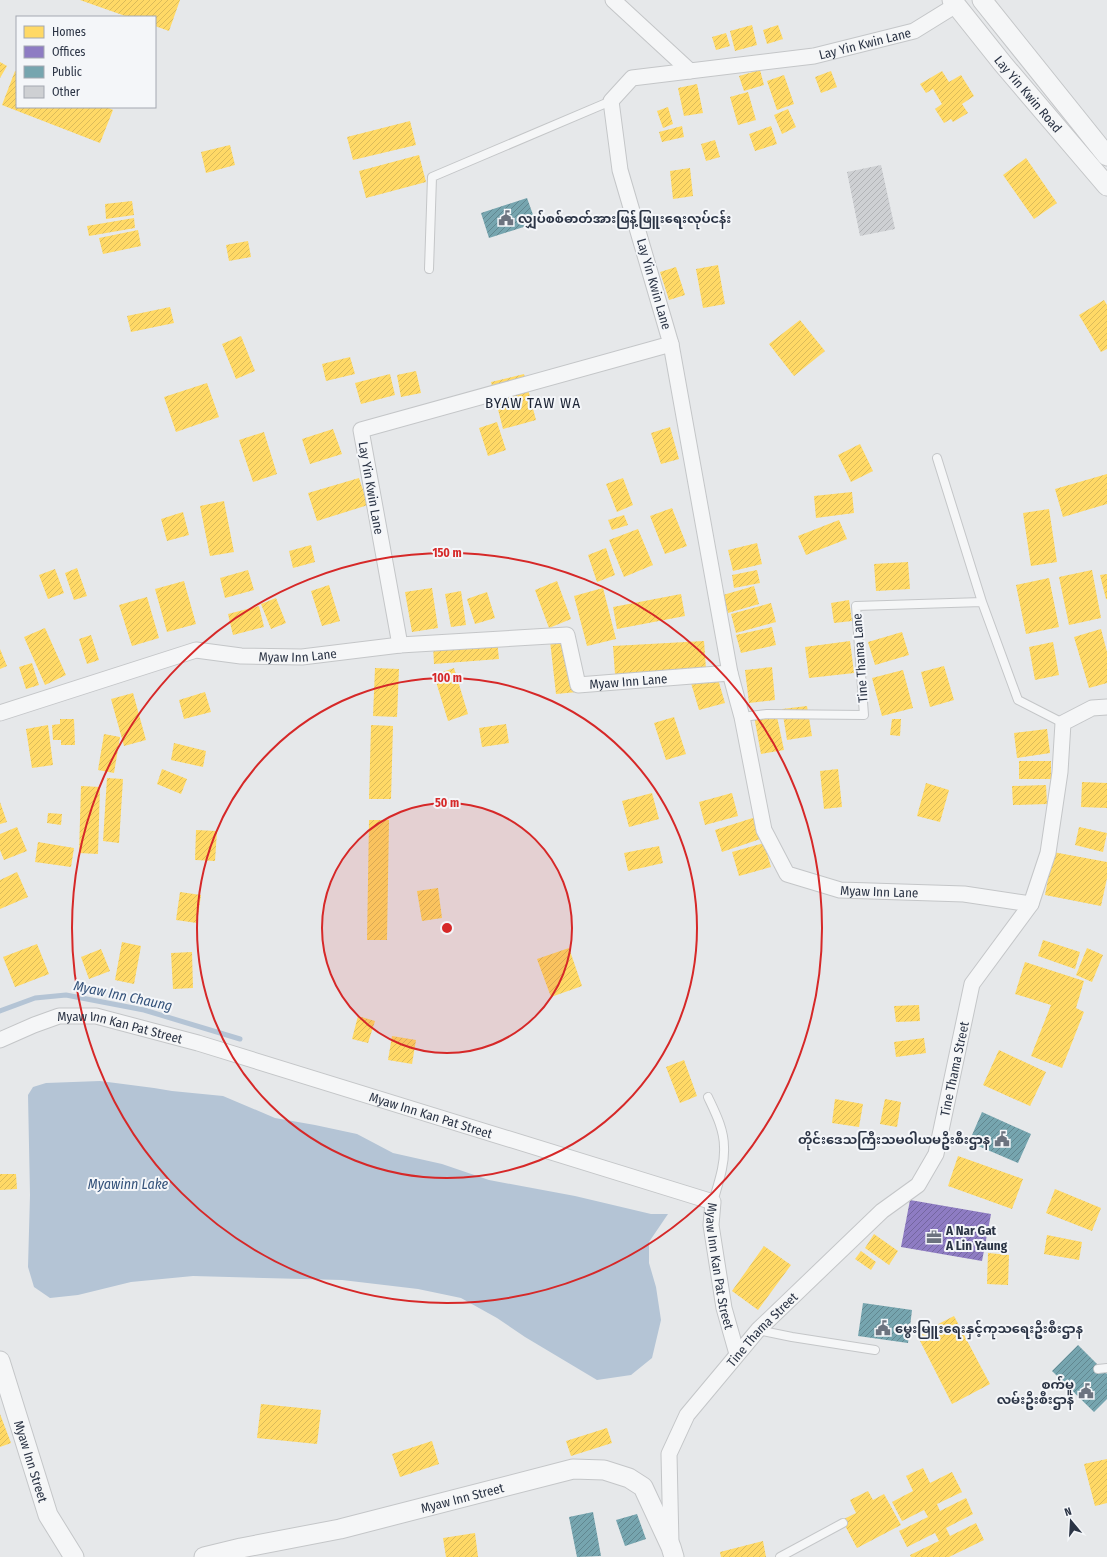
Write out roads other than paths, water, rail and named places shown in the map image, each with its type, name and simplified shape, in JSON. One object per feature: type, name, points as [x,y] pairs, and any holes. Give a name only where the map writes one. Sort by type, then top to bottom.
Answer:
[{"type":"street","points":[[613,0],[690,71]]},
{"type":"street","name":"Lay Yin Kwin Road","points":[[982,0],[1107,156]]},
{"type":"street","name":"Lay Yin Kwin Lane","points":[[400,645],[360,430],[671,344],[620,170],[611,101],[632,78],[814,56],[914,30],[954,2]]},
{"type":"street","name":"Lay Yin Kwin Road","points":[[954,2],[1003,64],[1107,186]]},
{"type":"street","points":[[671,344],[730,673]]},
{"type":"street","name":"Myaw Inn Lane","points":[[0,713],[196,650],[241,656],[302,657],[400,645],[567,635],[578,685],[730,673],[742,717],[764,830],[788,874],[840,890],[964,894],[1031,904]]},
{"type":"street","points":[[1064,723],[1092,708],[1107,707]]},
{"type":"street","name":"Tine Thama Street","points":[[673,1552],[669,1454],[687,1415],[758,1330],[882,1212],[918,1185],[936,1154],[972,984],[1031,904],[1048,853],[1060,772],[1064,723]]},
{"type":"street","name":"Myaw Inn Kan Pat Street","points":[[0,1040],[59,1016],[96,1016],[198,1043],[713,1202],[711,1225],[724,1308],[737,1354]]},
{"type":"street","name":"Myaw Inn Street","points":[[0,1362],[48,1515],[74,1557]]},
{"type":"street","name":"Myaw Inn Street","points":[[204,1557],[240,1548],[340,1529],[573,1469],[604,1470],[629,1478],[643,1487],[673,1552]]},
{"type":"lane","points":[[429,269],[432,177],[611,101]]},
{"type":"lane","points":[[937,458],[982,602],[1018,700],[1064,723]]},
{"type":"lane","name":"Tine Thama Lane","points":[[742,717],[767,714],[864,715],[856,606],[982,602]]},
{"type":"lane","points":[[708,1097],[720,1123],[724,1146],[721,1173],[713,1202]]},
{"type":"lane","points":[[758,1330],[875,1350]]},
{"type":"lane","points":[[1098,1369],[1107,1368]]},
{"type":"lane","points":[[780,1557],[842,1523]]},
{"type":"water","name":"Myawinn Lake","points":[[100,1081],[172,1091],[223,1096],[275,1118],[357,1134],[393,1153],[442,1164],[489,1180],[575,1196],[651,1214],[668,1214],[649,1242],[649,1263],[656,1287],[661,1320],[652,1358],[631,1375],[597,1380],[525,1337],[497,1318],[461,1298],[418,1289],[342,1280],[193,1276],[131,1282],[78,1295],[50,1298],[34,1287],[28,1267],[30,1195],[28,1095],[33,1087],[46,1083]]},
{"type":"waterway","name":"Myaw Inn Chaung","points":[[0,1011],[35,998],[66,995],[144,1010],[240,1039]]},
{"type":"place","name":"လျှပ်စစ်ဓာတ်အားဖြန့်ဖြူးရေးလုပ်ငန်း","points":[[506,218]]},
{"type":"place","name":"တိုင်းဒေသကြီးသမဝါယမဦးစီးဌာန","points":[[1002,1139]]},
{"type":"place","name":"A Nar Gat A Lin Yaung","points":[[934,1237]]},
{"type":"place","name":"မွေးမြူးရေးနှင့်ကုသရေးဦးစီးဌာန","points":[[883,1328]]},
{"type":"place","name":"စက်မူ လမ်းဦးစီးဌာန","points":[[1086,1391]]},
{"type":"district","name":"BYAW TAW WA","points":[[533,403]]}]
